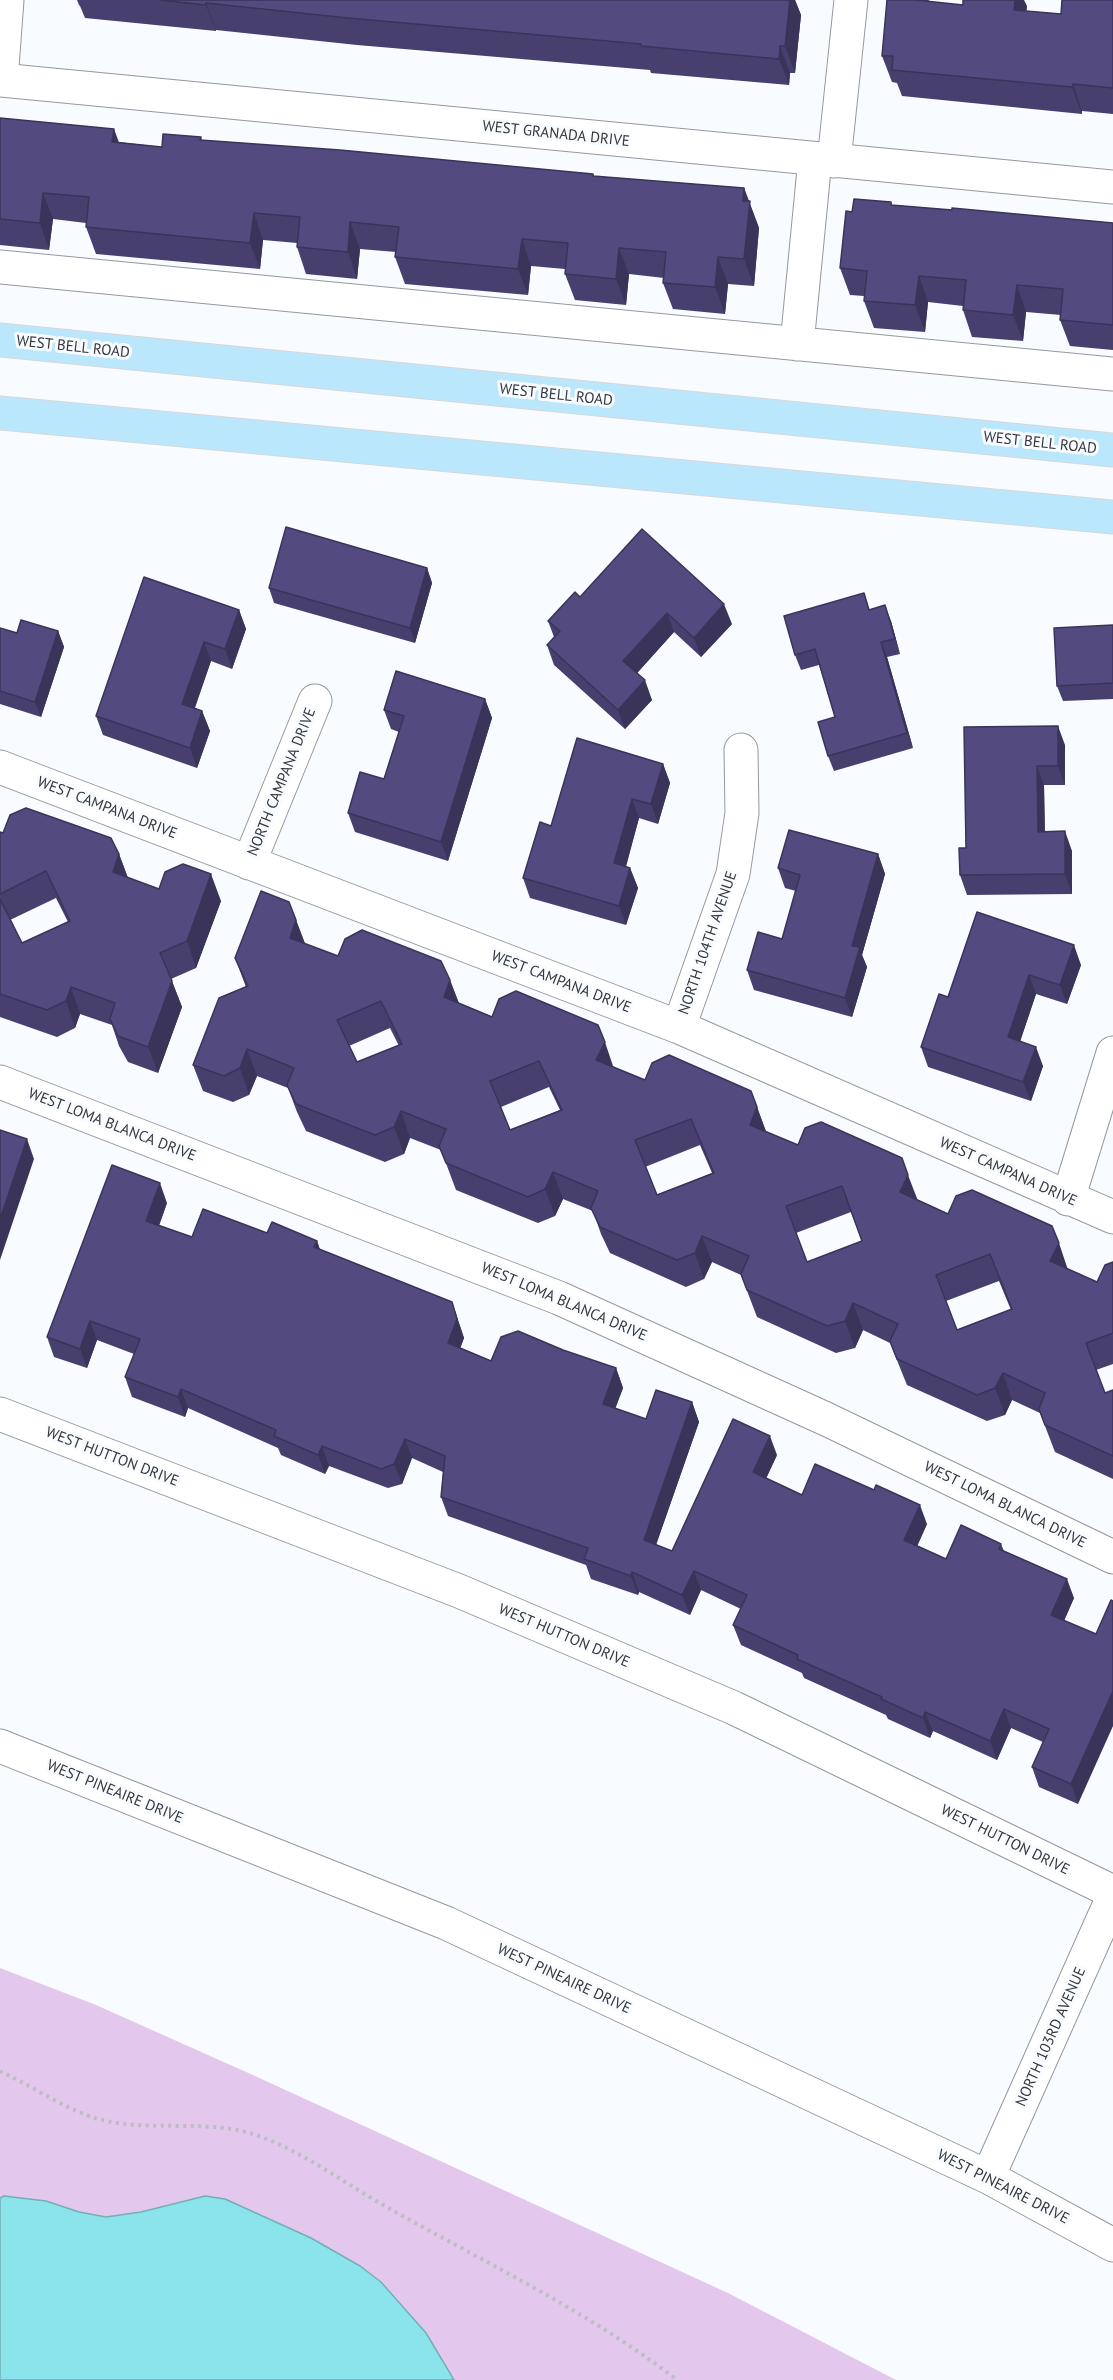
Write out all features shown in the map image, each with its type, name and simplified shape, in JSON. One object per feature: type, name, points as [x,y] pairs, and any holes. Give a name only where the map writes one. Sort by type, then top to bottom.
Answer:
[{"type":"main road","name":"WEST BELL ROAD","points":[[0,340],[1113,450]]},
{"type":"main road","points":[[0,413],[1113,517]]},
{"type":"street","points":[[0,80],[7,0]]},
{"type":"street","points":[[797,344],[824,160],[851,0]]},
{"type":"street","name":"WEST GRANADA DRIVE","points":[[0,80],[1113,187]]},
{"type":"street","points":[[0,267],[1113,374]]},
{"type":"street","name":"NORTH CAMPANA DRIVE","points":[[249,863],[315,701]]},
{"type":"street","name":"NORTH 104TH AVENUE","points":[[679,1027],[733,874],[742,813],[741,750]]},
{"type":"street","name":"WEST CAMPANA DRIVE","points":[[0,767],[679,1027],[1113,1217]]},
{"type":"street","points":[[1068,1199],[1113,1053]]},
{"type":"street","name":"WEST LOMA BLANCA DRIVE","points":[[0,1082],[559,1298],[826,1419],[1113,1557]]},
{"type":"street","name":"WEST HUTTON DRIVE","points":[[0,1414],[459,1591],[712,1699],[1113,1892]]},
{"type":"street","name":"WEST PINEAIRE DRIVE","points":[[0,1746],[446,1923],[988,2177],[1113,2245]]},
{"type":"street","name":"NORTH 103RD AVENUE","points":[[988,2177],[1113,1897]]},
{"type":"path","points":[[0,2071],[98,2119],[234,2130],[276,2143],[455,2246],[580,2314],[635,2348],[677,2380]]},
{"type":"shaded area","points":[[0,1968],[96,2005],[728,2293],[896,2380],[0,2380]]},
{"type":"water","points":[[4,2196],[46,2201],[79,2212],[106,2217],[141,2212],[205,2196],[225,2199],[311,2238],[360,2266],[381,2282],[426,2333],[454,2380],[0,2380],[0,2198]]},
{"type":"building","points":[[160,0],[790,0],[785,46],[780,46],[779,59],[641,46],[641,44]]},
{"type":"building","points":[[887,0],[916,0],[963,5],[963,0],[1015,0],[1014,10],[1061,14],[1062,0],[1113,0],[1113,88],[1073,84],[1072,87],[892,70],[893,56],[882,56]]},
{"type":"building","points":[[0,118],[114,129],[112,142],[162,147],[163,134],[201,137],[200,140],[340,150],[593,174],[593,176],[744,188],[743,201],[750,201],[744,259],[718,257],[715,287],[663,283],[666,252],[619,248],[616,279],[565,274],[568,243],[522,239],[518,269],[395,257],[399,227],[350,222],[348,252],[297,247],[300,217],[254,213],[250,243],[86,227],[89,197],[43,193],[40,223],[0,219]]},
{"type":"building","points":[[854,199],[891,202],[891,205],[952,210],[952,208],[1113,223],[1113,325],[1060,320],[1063,289],[1017,285],[1013,315],[963,310],[966,280],[919,276],[915,305],[864,301],[867,271],[840,268],[846,211],[852,212]]},
{"type":"building","points":[[286,527],[427,568],[410,628],[269,588]]},
{"type":"building","points":[[642,529],[724,604],[694,638],[667,613],[623,661],[645,680],[618,710],[547,645],[560,631],[548,621],[575,592],[580,597]]},
{"type":"building","points":[[144,577],[239,610],[225,649],[204,642],[182,704],[202,711],[190,748],[96,716]]},
{"type":"building","points":[[864,593],[869,610],[885,605],[895,639],[881,642],[907,733],[828,756],[818,722],[835,717],[815,649],[795,655],[784,616]]},
{"type":"building","points":[[21,620],[58,631],[35,702],[0,691],[0,628],[17,633]]},
{"type":"building","points":[[1113,625],[1113,683],[1057,686],[1054,628]]},
{"type":"building","points":[[396,671],[485,699],[441,842],[348,813],[360,772],[384,779],[404,716],[384,710]]},
{"type":"building","points":[[1058,726],[1058,766],[1037,766],[1038,832],[1065,831],[1065,874],[960,875],[959,848],[966,848],[964,727]]},
{"type":"building","points":[[577,738],[663,764],[651,804],[632,799],[614,863],[630,868],[619,906],[523,878],[540,822],[551,826]]},
{"type":"building","points":[[26,808],[111,838],[119,854],[113,872],[159,889],[165,872],[183,864],[211,874],[187,941],[160,953],[172,981],[148,1047],[118,1036],[110,1019],[115,1003],[71,987],[66,1001],[47,1010],[0,994],[0,899],[22,943],[70,921],[46,871],[0,894],[0,832],[3,833],[10,815]]},
{"type":"building","points":[[789,830],[878,854],[852,946],[860,947],[845,998],[747,970],[758,932],[782,939],[800,875],[778,868]]},
{"type":"building","points":[[261,891],[289,902],[296,920],[290,938],[338,956],[345,939],[362,930],[441,961],[450,980],[444,997],[492,1017],[499,999],[516,991],[598,1025],[605,1042],[596,1060],[645,1080],[652,1063],[669,1055],[751,1091],[757,1107],[750,1125],[798,1145],[805,1128],[821,1122],[902,1158],[908,1175],[900,1192],[948,1214],[956,1196],[972,1190],[1052,1226],[1059,1243],[1050,1261],[1097,1282],[1105,1265],[1113,1262],[1113,1333],[1086,1343],[1105,1393],[1113,1390],[1113,1456],[1045,1425],[1039,1409],[1045,1393],[1003,1373],[995,1388],[977,1395],[897,1359],[890,1341],[898,1324],[853,1303],[845,1321],[827,1326],[747,1290],[741,1274],[749,1256],[702,1236],[695,1253],[677,1260],[600,1227],[591,1208],[598,1191],[553,1172],[545,1189],[528,1197],[446,1163],[439,1146],[446,1129],[401,1111],[394,1127],[375,1135],[296,1104],[287,1085],[294,1068],[247,1049],[240,1068],[224,1076],[193,1065],[219,998],[248,986],[235,958]],"holes":[[[381,1001],[402,1044],[357,1062],[337,1020]],[[539,1061],[562,1110],[510,1130],[490,1081]],[[691,1119],[714,1173],[657,1195],[635,1140]],[[842,1186],[862,1241],[807,1262],[786,1206]],[[990,1254],[1012,1309],[957,1330],[936,1275]]]},
{"type":"building","points":[[977,912],[1074,945],[1060,985],[1029,975],[1008,1037],[1036,1047],[1023,1082],[921,1047],[939,994],[948,997]]},
{"type":"building","points":[[0,1130],[27,1139],[0,1219]]},
{"type":"building","points":[[112,1165],[160,1183],[146,1221],[192,1237],[203,1209],[267,1233],[272,1222],[317,1241],[314,1247],[452,1302],[457,1319],[448,1343],[491,1361],[501,1337],[518,1331],[563,1350],[616,1368],[603,1404],[646,1419],[656,1390],[692,1402],[644,1540],[672,1551],[733,1419],[770,1436],[753,1472],[802,1495],[815,1464],[874,1490],[876,1485],[920,1505],[904,1540],[946,1559],[961,1525],[1001,1544],[999,1549],[1067,1579],[1051,1615],[1096,1634],[1111,1600],[1113,1601],[1113,1691],[1071,1784],[1032,1767],[1049,1729],[1004,1709],[990,1741],[925,1712],[923,1718],[797,1659],[798,1655],[733,1625],[747,1595],[694,1571],[682,1595],[632,1572],[631,1576],[584,1559],[588,1548],[441,1497],[445,1456],[405,1439],[394,1464],[381,1469],[322,1446],[318,1455],[274,1436],[276,1430],[181,1389],[178,1397],[125,1377],[140,1339],[90,1321],[80,1349],[47,1337]]}]
